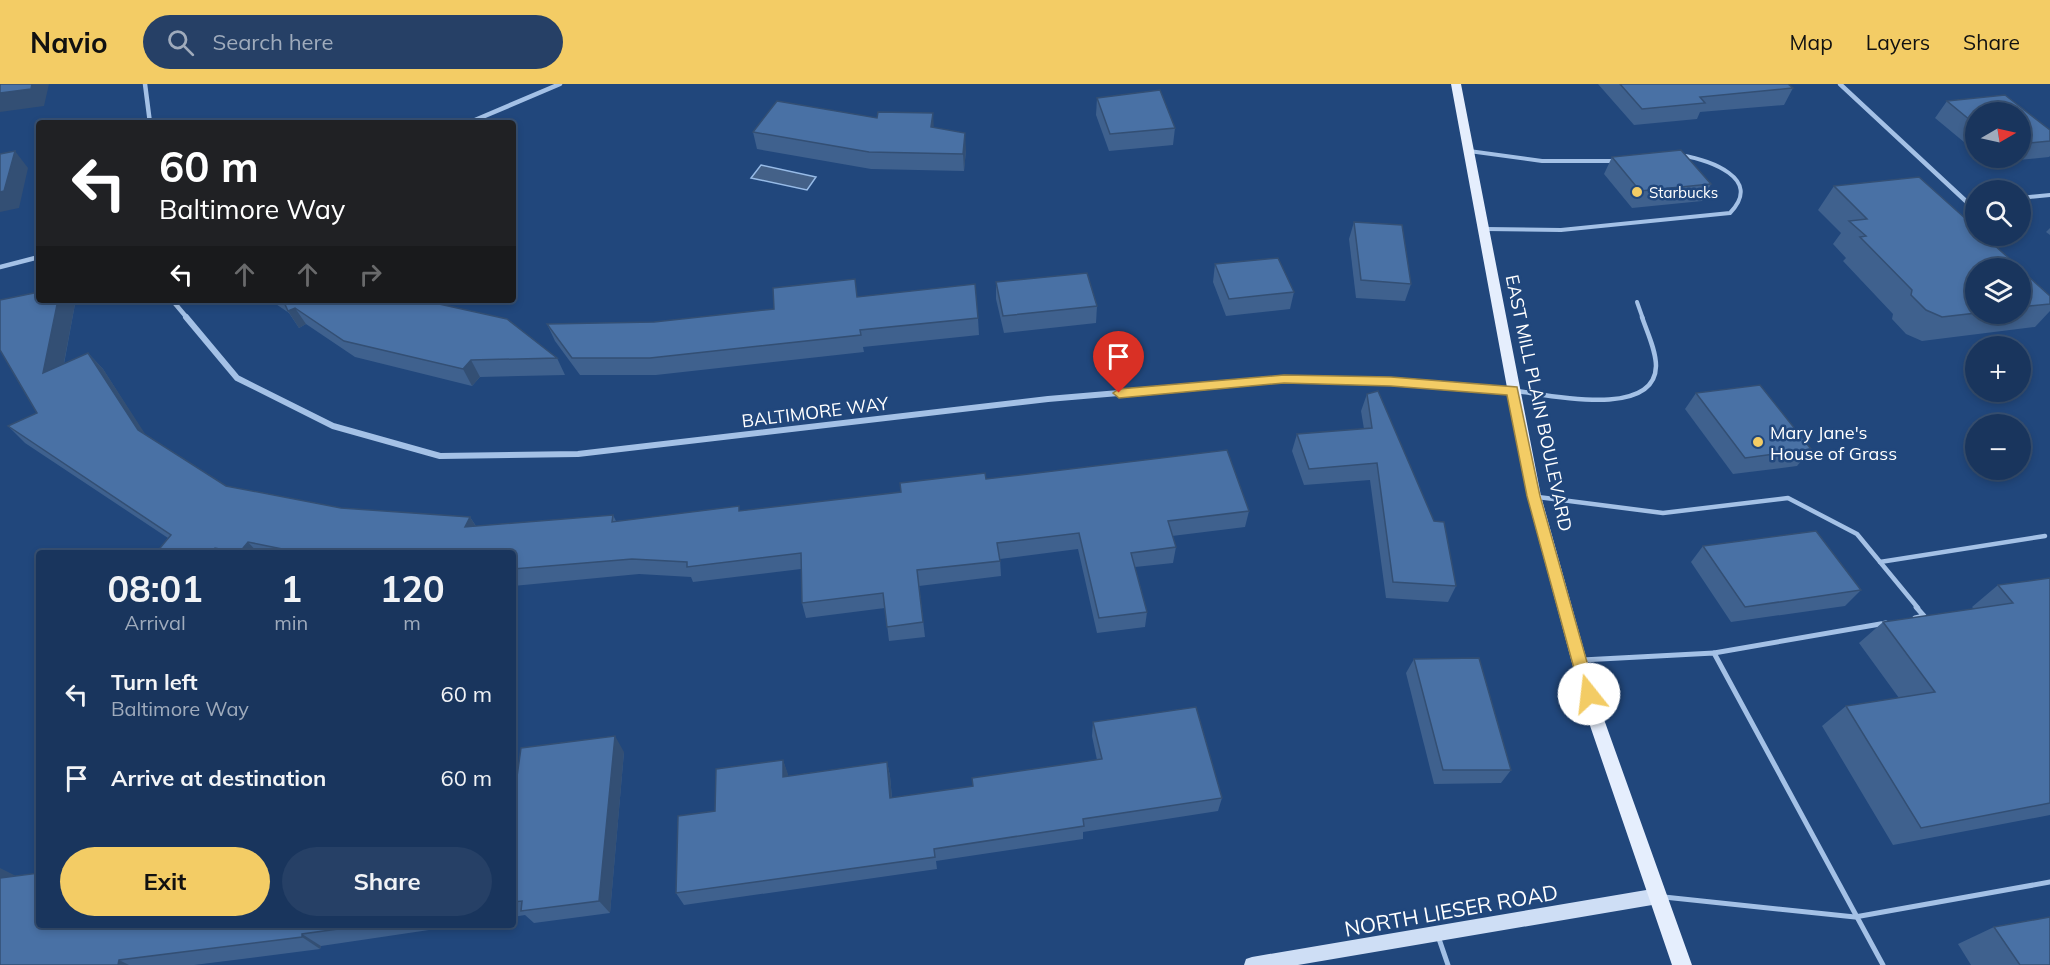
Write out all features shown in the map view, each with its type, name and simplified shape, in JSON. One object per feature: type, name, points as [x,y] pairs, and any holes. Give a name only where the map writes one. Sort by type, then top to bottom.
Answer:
[{"type":"main road","name":"EAST MILL PLAIN BOULEVARD","points":[[1456,84],[1534,496],[1579,660],[1616,777],[1682,965]]},
{"type":"main road","name":"NORTH LIESER ROAD","points":[[1252,965],[1658,896]]},
{"type":"street","points":[[145,84],[150,120]]},
{"type":"street","points":[[475,120],[560,84]]},
{"type":"street","points":[[1840,84],[1965,200]]},
{"type":"street","points":[[0,267],[36,258]]},
{"type":"street","name":"BALTIMORE WAY","points":[[174,303],[237,378],[333,426],[440,456],[578,454],[1048,399],[1284,379],[1391,382],[1513,391]]},
{"type":"lane","points":[[1468,151],[1538,162],[1577,164],[1624,160]]},
{"type":"lane","points":[[1483,229],[1561,230],[1730,213],[1740,206],[1744,196],[1732,175],[1701,159],[1682,154],[1671,155]]},
{"type":"lane","points":[[2031,197],[2050,195]]},
{"type":"lane","points":[[1513,391],[1618,400],[1635,397],[1654,379],[1656,367],[1637,302]]},
{"type":"lane","points":[[1534,496],[1663,513],[1788,498],[1857,534],[1924,616],[1912,618]]},
{"type":"lane","points":[[1880,562],[2045,536]]},
{"type":"lane","points":[[1579,660],[1714,653],[1889,622]]},
{"type":"lane","points":[[1714,653],[1883,965]]},
{"type":"lane","points":[[1658,896],[1855,917],[2050,882]]},
{"type":"lane","points":[[1437,933],[1448,965]]},
{"type":"water","points":[[761,165],[816,177],[807,190],[751,178]]},
{"type":"building","points":[[0,84],[32,84],[31,89],[0,93]]},
{"type":"building","points":[[1620,84],[1788,84],[1793,88],[1700,97],[1705,103],[1642,109]]},
{"type":"building","points":[[1160,90],[1175,128],[1110,134],[1097,98]]},
{"type":"building","points":[[2005,95],[2014,102],[1965,102],[1965,116],[1947,101]]},
{"type":"building","points":[[777,101],[877,118],[878,112],[933,113],[931,127],[965,133],[963,154],[869,152],[753,132]]},
{"type":"building","points":[[2031,115],[2050,130],[2050,141],[2031,143]]},
{"type":"building","points":[[1681,150],[1711,184],[1640,191],[1612,157]]},
{"type":"building","points":[[15,151],[4,191],[0,192],[0,154]]},
{"type":"building","points":[[1919,177],[1965,218],[1965,246],[1995,246],[2009,258],[1965,258],[1965,314],[1942,317],[1926,310],[1911,295],[1912,290],[1860,237],[1866,236],[1849,221],[1867,219],[1834,186]]},
{"type":"building","points":[[1354,222],[1402,225],[1411,284],[1361,280]]},
{"type":"building","points":[[1278,258],[1294,292],[1229,299],[1215,264]]},
{"type":"building","points":[[1087,273],[1097,306],[1003,316],[996,282]]},
{"type":"building","points":[[855,279],[857,297],[975,284],[978,318],[860,330],[861,335],[650,358],[572,358],[547,324],[654,322],[774,309],[773,288]]},
{"type":"building","points":[[2031,279],[2050,296],[2050,304],[2031,306]]},
{"type":"building","points":[[36,293],[36,303],[57,303],[43,373],[88,353],[138,430],[226,486],[341,508],[470,517],[465,527],[613,515],[612,522],[739,506],[739,511],[901,492],[900,483],[985,473],[986,479],[1227,450],[1249,511],[1168,521],[1176,547],[1131,553],[1147,612],[1099,618],[1079,533],[997,543],[1000,561],[917,570],[923,622],[887,627],[883,593],[802,603],[801,553],[687,567],[687,562],[632,559],[516,569],[516,550],[287,550],[248,542],[241,550],[215,548],[213,550],[158,550],[171,535],[8,426],[37,413],[0,350],[0,300]]},
{"type":"building","points":[[284,303],[435,303],[507,319],[557,358],[471,360],[463,369],[344,341],[295,308],[288,311]]},
{"type":"building","points":[[1760,385],[1811,449],[1745,458],[1696,393]]},
{"type":"building","points":[[1378,391],[1434,521],[1444,522],[1456,586],[1393,582],[1377,463],[1309,469],[1297,434],[1372,428],[1367,394]]},
{"type":"building","points":[[1816,531],[1861,590],[1745,607],[1703,546]]},
{"type":"building","points":[[2050,578],[2050,803],[1921,828],[1846,706],[1935,692],[1883,622],[2013,603],[1998,585]]},
{"type":"building","points":[[1479,658],[1511,770],[1443,770],[1414,659]]},
{"type":"building","points":[[1196,707],[1222,798],[1083,819],[1084,826],[934,849],[935,857],[676,893],[678,816],[715,811],[716,769],[783,760],[783,777],[887,762],[890,798],[973,786],[972,778],[1102,759],[1093,722]]},
{"type":"building","points":[[615,736],[599,901],[521,911],[522,901],[516,902],[516,784],[521,748]]},
{"type":"building","points":[[36,873],[36,928],[346,928],[302,934],[302,937],[119,960],[118,965],[0,965],[0,878]]},
{"type":"building","points":[[2050,917],[2050,965],[2020,965],[1994,927]]},
{"type":"place","name":"Starbucks","points":[[1637,192]]},
{"type":"place","name":"Mary Jane's House of Grass","points":[[1758,442]]},
{"type":"route","points":[[1119,393],[1284,379],[1391,382],[1513,391],[1534,496],[1589,694]]}]
